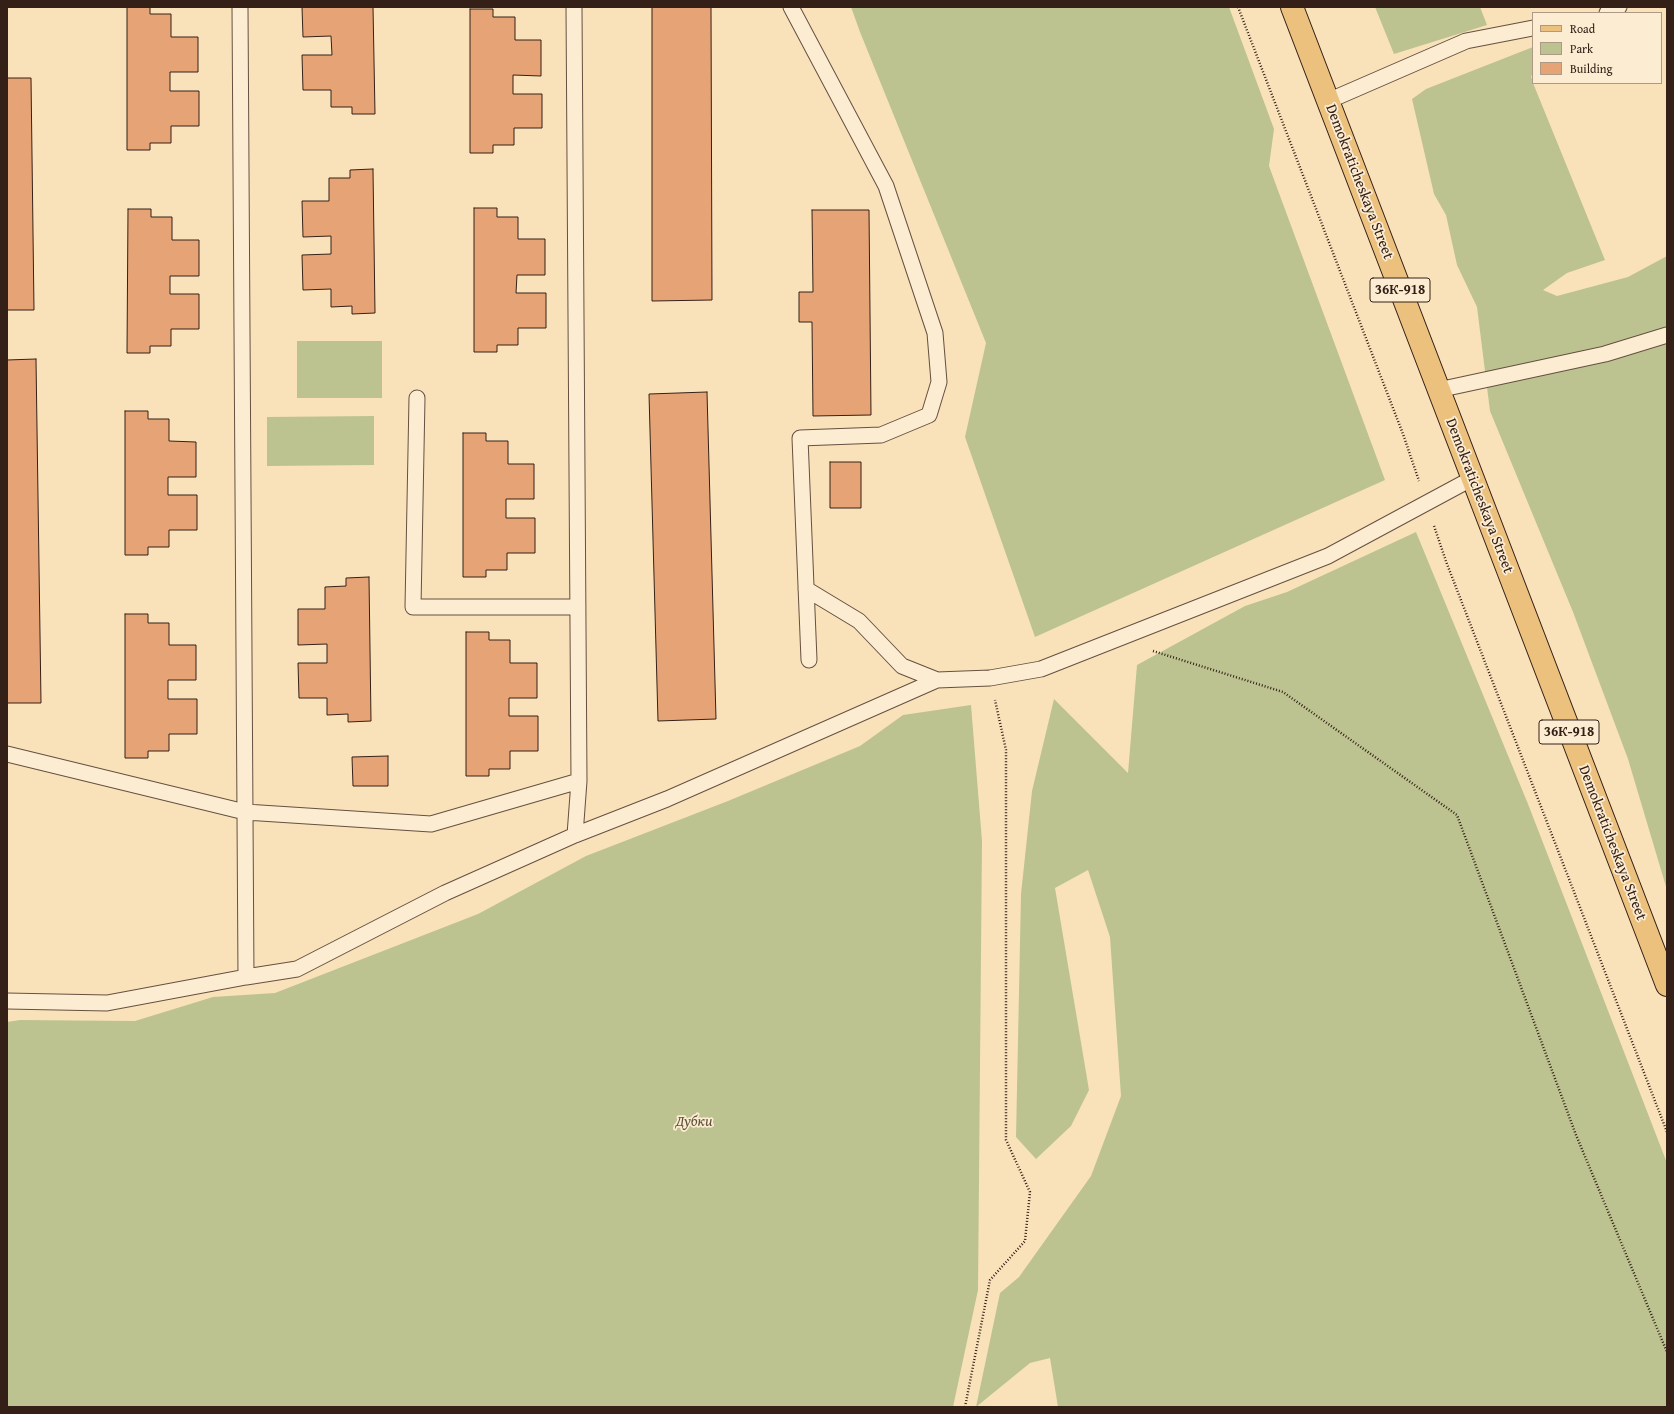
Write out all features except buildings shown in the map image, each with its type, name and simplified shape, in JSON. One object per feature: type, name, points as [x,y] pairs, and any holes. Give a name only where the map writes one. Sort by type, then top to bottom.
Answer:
[{"type":"main road","name":"Demokraticheskaya Street","points":[[1292,7],[1667,985]]},
{"type":"lane","points":[[240,7],[246,977]]},
{"type":"lane","points":[[574,7],[579,781],[575,834]]},
{"type":"lane","points":[[791,7],[886,186],[935,333],[939,382],[929,415],[881,435],[800,438],[809,660]]},
{"type":"lane","points":[[1609,12],[1619,7]]},
{"type":"lane","points":[[1328,101],[1466,41],[1532,28]]},
{"type":"lane","points":[[1438,390],[1605,354],[1667,335]]},
{"type":"lane","points":[[417,398],[413,607],[578,607]]},
{"type":"lane","points":[[7,1001],[107,1003],[297,969],[445,893],[575,834],[667,799],[937,680],[990,678],[1041,669],[1328,556],[1473,478]]},
{"type":"lane","points":[[806,589],[859,621],[902,666],[937,680]]},
{"type":"lane","points":[[7,754],[245,812],[431,824],[579,781]]},
{"type":"path","points":[[1238,7],[1403,434],[1447,564],[1667,1132]]},
{"type":"path","points":[[1117,639],[1283,692],[1457,815],[1576,1135],[1667,1352]]},
{"type":"path","points":[[965,1407],[990,1280],[1025,1241],[1030,1192],[1006,1140],[1006,750],[990,678]]},
{"type":"green space","points":[[851,7],[1229,7],[1274,129],[1269,166],[1385,480],[1035,637],[965,437],[986,343]]},
{"type":"green space","points":[[1375,7],[1480,7],[1487,25],[1394,54]]},
{"type":"green space","points":[[1532,47],[1532,84],[1533,84],[1605,260],[1567,273],[1543,290],[1557,296],[1628,277],[1667,256],[1667,890],[1628,759],[1573,612],[1490,411],[1477,307],[1457,265],[1446,215],[1434,194],[1412,99],[1426,89]]},
{"type":"green space","points":[[297,341],[382,341],[382,398],[297,398]]},
{"type":"green space","points":[[374,416],[374,465],[267,466],[267,417]]},
{"type":"green space","points":[[1416,532],[1528,804],[1667,1163],[1667,1407],[1058,1407],[1050,1358],[1030,1363],[976,1407],[1000,1293],[1019,1277],[1091,1176],[1121,1096],[1110,937],[1088,870],[1055,888],[1089,1090],[1071,1126],[1036,1159],[1016,1137],[1021,894],[1032,791],[1054,699],[1128,773],[1137,665],[1245,606],[1287,592]]},
{"type":"green space","name":"Дубки","points":[[971,705],[982,841],[978,1290],[953,1407],[7,1407],[7,1022],[20,1020],[135,1021],[213,997],[275,993],[478,914],[586,856],[728,801],[860,746],[903,715]]}]
